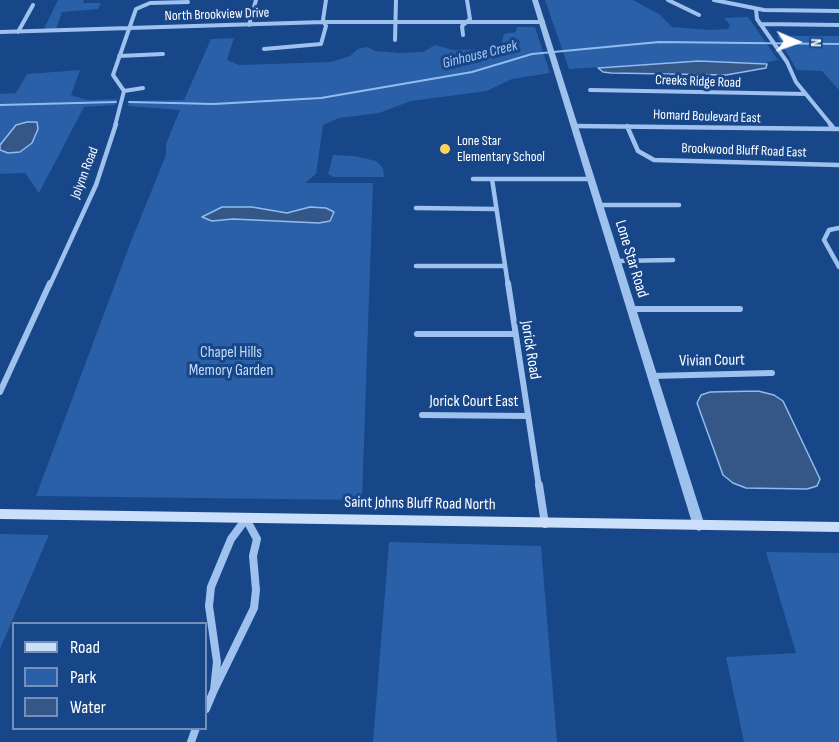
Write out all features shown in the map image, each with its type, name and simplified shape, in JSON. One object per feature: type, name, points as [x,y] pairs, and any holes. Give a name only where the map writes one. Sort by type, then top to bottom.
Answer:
[{"type":"main road","name":"Saint Johns Bluff Road North","points":[[0,514],[839,527]]},
{"type":"street","points":[[249,25],[256,0]]},
{"type":"street","points":[[264,49],[310,47],[321,44],[326,27],[324,22],[326,0]]},
{"type":"street","points":[[395,40],[396,0]]},
{"type":"street","points":[[463,35],[462,26],[470,19],[467,0]]},
{"type":"street","name":"Lone Star Road","points":[[535,0],[699,526]]},
{"type":"street","points":[[669,0],[699,15]]},
{"type":"street","points":[[714,0],[756,9],[839,11]]},
{"type":"street","name":"Jolynn Road","points":[[0,392],[96,185],[124,99],[124,91],[113,75],[136,9],[141,5],[188,2]]},
{"type":"street","points":[[18,32],[33,5]]},
{"type":"street","points":[[756,9],[760,24],[788,62],[796,82],[836,129]]},
{"type":"street","name":"North Brookview Drive","points":[[0,32],[324,22],[543,22]]},
{"type":"street","points":[[760,24],[839,25]]},
{"type":"street","points":[[119,56],[163,54]]},
{"type":"street","points":[[124,91],[143,88]]},
{"type":"street","name":"Creeks Ridge Road","points":[[590,90],[806,94]]},
{"type":"street","name":"Homard Boulevard East","points":[[575,126],[836,129]]},
{"type":"street","name":"Brookwood Bluff Road East","points":[[627,126],[638,151],[648,158],[839,165]]},
{"type":"street","points":[[473,179],[590,179]]},
{"type":"street","name":"Jorick Road","points":[[492,179],[545,524]]},
{"type":"street","points":[[599,205],[679,205]]},
{"type":"street","points":[[416,208],[495,209]]},
{"type":"street","points":[[839,228],[829,230],[824,234],[825,245],[839,267]]},
{"type":"street","points":[[616,261],[673,260]]},
{"type":"street","points":[[416,266],[504,266]]},
{"type":"street","points":[[631,309],[740,309]]},
{"type":"street","points":[[417,334],[514,334]]},
{"type":"street","name":"Vivian Court","points":[[652,376],[772,373]]},
{"type":"street","name":"Jorick Court East","points":[[422,416],[527,416]]},
{"type":"street","points":[[207,707],[246,629],[254,608],[256,590],[254,556],[257,540],[246,519],[231,539],[211,587],[209,606],[217,662],[214,690]]},
{"type":"green space","points":[[58,0],[84,0],[83,3],[101,3],[98,9],[62,12],[56,29],[44,29]]},
{"type":"green space","points":[[545,0],[633,0],[659,14],[672,27],[728,29],[730,25],[724,18],[748,17],[778,60],[764,63],[699,61],[569,69]]},
{"type":"green space","name":"Chapel Hills Memory Garden","points":[[517,27],[535,27],[550,73],[512,79],[487,91],[411,101],[379,113],[339,118],[323,125],[316,174],[305,183],[373,183],[362,500],[36,496],[130,244],[166,155],[166,144],[180,110],[128,106],[130,101],[184,100],[211,39],[234,38],[227,60],[239,65],[331,62],[367,47],[375,51],[400,53],[423,52],[435,45],[453,50],[500,49],[504,34],[516,32]],"holes":[[[222,207],[252,207],[287,213],[310,207],[325,208],[334,213],[212,221],[202,217]]]},
{"type":"green space","points":[[777,36],[839,36],[839,90],[822,71],[797,70]]},
{"type":"green space","points":[[80,70],[71,95],[87,100],[117,99],[115,105],[84,107],[39,193],[25,173],[0,174],[0,150],[8,153],[0,145],[0,94],[16,93],[27,74]]},
{"type":"green space","points":[[333,155],[354,156],[376,161],[383,168],[384,177],[334,177],[328,174]]},
{"type":"green space","points":[[0,534],[49,535],[0,649]]},
{"type":"green space","points":[[389,542],[541,546],[557,742],[373,742]]},
{"type":"green space","points":[[766,552],[839,553],[839,742],[744,742],[726,657],[796,653]]},
{"type":"water","points":[[699,61],[767,64],[766,68],[726,75],[611,73],[603,72],[598,68]]},
{"type":"water","points":[[37,122],[38,129],[32,143],[20,152],[8,153],[0,150],[0,145],[16,125]]},
{"type":"water","points":[[222,207],[252,207],[287,213],[310,207],[326,208],[334,212],[330,221],[319,223],[233,219],[212,221],[202,217]]},
{"type":"water","points":[[758,391],[774,395],[783,401],[820,479],[817,486],[807,489],[746,488],[733,483],[723,475],[697,403],[701,395],[710,392]]},
{"type":"waterway","name":"Ginhouse Creek","points":[[129,102],[214,104],[321,98],[472,72],[532,54],[659,42],[839,44]]},
{"type":"waterway","name":"Ginhouse Creek","points":[[0,105],[116,102]]},
{"type":"place","name":"Lone Star Elementary School","points":[[445,149]]}]
